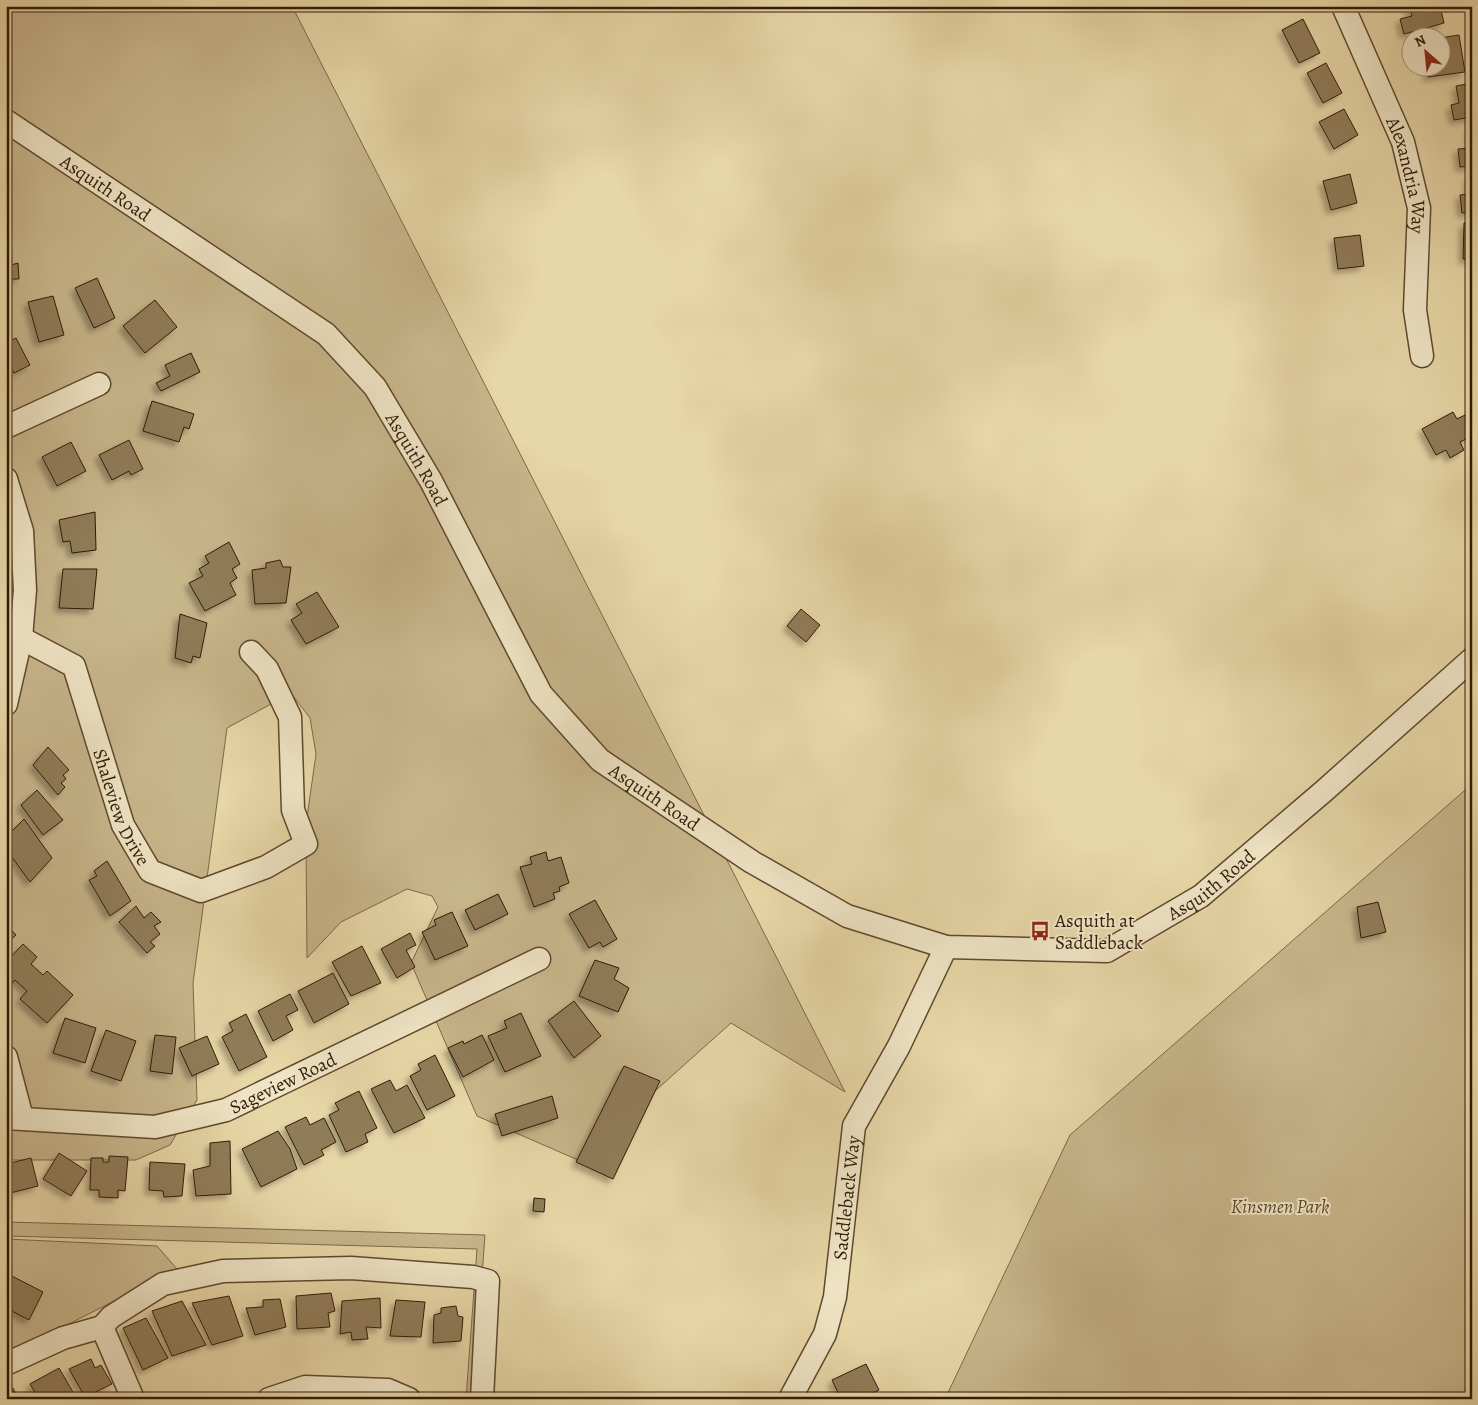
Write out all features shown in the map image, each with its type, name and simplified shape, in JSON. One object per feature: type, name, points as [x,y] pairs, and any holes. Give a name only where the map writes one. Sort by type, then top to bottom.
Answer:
[{"type":"street","name":"Alexandria Way","points":[[1343,6],[1403,142],[1419,208],[1415,310],[1422,356]]},
{"type":"street","name":"Asquith Road","points":[[6,121],[326,334],[375,387],[426,472],[541,694],[600,760],[752,862],[847,916],[946,947],[1107,951],[1201,896],[1324,791],[1472,659]]},
{"type":"street","points":[[6,427],[99,384]]},
{"type":"street","points":[[6,479],[22,531],[25,590],[21,638],[6,704]]},
{"type":"street","name":"Shaleview Drive","points":[[21,638],[74,666],[123,825],[150,871],[201,891],[266,867],[306,844],[293,810],[290,717],[267,669],[251,652]]},
{"type":"street","name":"Saddleback Way","points":[[790,1399],[825,1334],[834,1298],[854,1126],[899,1046],[946,947]]},
{"type":"street","name":"Sageview Road","points":[[14,1118],[156,1127],[226,1110],[539,959]]},
{"type":"street","points":[[6,1057],[14,1118]]},
{"type":"street","points":[[6,1364],[63,1338],[102,1327],[110,1317],[163,1284],[223,1271],[351,1268],[473,1277],[488,1281],[482,1399]]},
{"type":"street","points":[[102,1327],[133,1399]]},
{"type":"street","points":[[269,1399],[305,1387],[388,1390],[409,1399]]},
{"type":"green space","points":[[6,6],[292,6],[845,1092],[731,1023],[578,1160],[477,1116],[411,963],[438,907],[432,896],[407,889],[341,922],[307,958],[305,832],[316,754],[310,718],[291,693],[227,728],[193,983],[197,1100],[170,1145],[136,1160],[6,1160]]},
{"type":"green space","name":"Kinsmen Park","points":[[1472,784],[1472,1399],[945,1399],[1070,1135]]},
{"type":"green space","points":[[6,1222],[485,1235],[473,1399],[466,1399],[477,1249],[6,1236]]},
{"type":"green space","points":[[6,1239],[157,1246],[177,1269],[6,1356]]},
{"type":"building","points":[[1409,6],[1440,6],[1444,23],[1426,28],[1402,28],[1400,19],[1412,16]]},
{"type":"building","points":[[1303,19],[1320,53],[1299,63],[1282,30]]},
{"type":"building","points":[[1459,35],[1465,72],[1450,74],[1450,36]]},
{"type":"building","points":[[1326,63],[1342,93],[1323,103],[1307,73]]},
{"type":"building","points":[[1472,83],[1472,117],[1454,120],[1451,105],[1459,103],[1456,86]]},
{"type":"building","points":[[1344,109],[1358,135],[1334,149],[1319,122]]},
{"type":"building","points":[[1470,128],[1472,128],[1472,166],[1460,167],[1458,149],[1471,148]]},
{"type":"building","points":[[1350,174],[1357,203],[1331,210],[1323,181]]},
{"type":"building","points":[[1472,177],[1472,212],[1462,213],[1460,195],[1470,194],[1468,178]]},
{"type":"building","points":[[1464,223],[1472,223],[1472,259],[1463,259]]},
{"type":"building","points":[[1360,235],[1364,266],[1338,269],[1334,238]]},
{"type":"building","points":[[12,254],[11,265],[18,263],[19,279],[9,279],[11,286],[6,286],[6,255]]},
{"type":"building","points":[[97,278],[115,318],[94,328],[75,288]]},
{"type":"building","points":[[53,296],[64,335],[39,342],[28,302]]},
{"type":"building","points":[[155,300],[177,327],[145,353],[123,326]]},
{"type":"building","points":[[16,338],[30,365],[14,373],[6,358],[6,343]]},
{"type":"building","points":[[191,353],[200,372],[161,391],[156,383],[170,376],[165,365]]},
{"type":"building","points":[[152,401],[194,414],[189,429],[184,427],[179,442],[143,431]]},
{"type":"building","points":[[1453,412],[1457,419],[1465,415],[1472,428],[1472,436],[1460,442],[1464,450],[1450,458],[1446,450],[1436,455],[1422,429]]},
{"type":"building","points":[[129,440],[143,469],[131,475],[129,471],[112,480],[99,455]]},
{"type":"building","points":[[71,442],[86,471],[57,486],[42,457]]},
{"type":"building","points":[[95,512],[96,550],[72,553],[70,541],[63,542],[59,520]]},
{"type":"building","points":[[229,542],[240,564],[232,569],[237,578],[230,583],[236,595],[205,611],[189,583],[203,576],[199,569],[209,563],[205,556]]},
{"type":"building","points":[[280,560],[283,567],[291,567],[286,603],[255,604],[252,570],[266,568],[266,563]]},
{"type":"building","points":[[63,569],[97,569],[93,609],[59,608]]},
{"type":"building","points":[[317,592],[339,627],[306,644],[291,620],[302,613],[296,604]]},
{"type":"building","points":[[801,609],[820,625],[806,642],[787,626]]},
{"type":"building","points":[[180,614],[207,623],[200,658],[193,656],[191,663],[175,658]]},
{"type":"building","points":[[48,747],[69,770],[63,775],[66,779],[61,783],[65,787],[58,795],[33,765]]},
{"type":"building","points":[[37,790],[63,820],[43,835],[21,805]]},
{"type":"building","points":[[24,819],[52,858],[30,882],[6,849],[6,837]]},
{"type":"building","points":[[546,852],[548,861],[561,857],[569,883],[559,887],[560,891],[553,893],[555,899],[534,907],[520,867],[532,864],[530,857]]},
{"type":"building","points":[[107,861],[131,901],[110,916],[89,880],[97,876],[94,871]]},
{"type":"building","points":[[498,894],[508,914],[475,930],[465,910]]},
{"type":"building","points":[[595,900],[617,939],[603,947],[600,942],[589,948],[569,914]]},
{"type":"building","points":[[1378,902],[1386,932],[1361,938],[1357,907]]},
{"type":"building","points":[[136,906],[144,918],[151,912],[161,922],[154,926],[160,934],[150,942],[155,946],[147,953],[119,922]]},
{"type":"building","points":[[452,912],[468,946],[435,960],[422,932],[436,925],[434,920]]},
{"type":"building","points":[[6,924],[16,935],[6,944]]},
{"type":"building","points":[[410,933],[416,945],[406,950],[415,967],[397,978],[381,949]]},
{"type":"building","points":[[23,944],[37,957],[31,964],[43,975],[47,971],[73,995],[47,1023],[20,999],[27,991],[15,980],[10,986],[6,982],[6,962]]},
{"type":"building","points":[[362,946],[381,983],[351,996],[332,962]]},
{"type":"building","points":[[595,960],[619,968],[614,979],[629,988],[618,1012],[579,996]]},
{"type":"building","points":[[333,973],[349,1004],[314,1023],[298,991]]},
{"type":"building","points":[[290,994],[298,1010],[286,1016],[293,1030],[273,1041],[258,1011]]},
{"type":"building","points":[[574,1001],[601,1036],[574,1058],[548,1021]]},
{"type":"building","points":[[521,1013],[541,1056],[505,1072],[488,1036],[507,1028],[504,1021]]},
{"type":"building","points":[[246,1014],[267,1057],[239,1071],[222,1037],[233,1031],[229,1023]]},
{"type":"building","points":[[65,1018],[96,1028],[85,1063],[53,1053]]},
{"type":"building","points":[[106,1030],[136,1041],[121,1081],[91,1071]]},
{"type":"building","points":[[155,1035],[176,1037],[172,1074],[150,1071]]},
{"type":"building","points":[[482,1035],[494,1060],[463,1077],[448,1048],[463,1041],[464,1044]]},
{"type":"building","points":[[207,1036],[219,1064],[192,1076],[179,1048]]},
{"type":"building","points":[[435,1055],[455,1096],[427,1110],[410,1076],[421,1070],[418,1064]]},
{"type":"building","points":[[624,1066],[660,1081],[613,1179],[576,1162]]},
{"type":"building","points":[[390,1080],[396,1091],[407,1085],[425,1118],[394,1133],[371,1089]]},
{"type":"building","points":[[359,1091],[377,1128],[365,1134],[368,1142],[346,1152],[329,1115],[339,1110],[335,1103]]},
{"type":"building","points":[[552,1096],[558,1118],[502,1136],[495,1114]]},
{"type":"building","points":[[306,1117],[310,1125],[324,1118],[336,1142],[321,1150],[324,1155],[304,1165],[285,1127]]},
{"type":"building","points":[[278,1131],[290,1149],[297,1169],[261,1187],[242,1149]]},
{"type":"building","points":[[230,1141],[231,1194],[196,1196],[193,1170],[210,1166],[210,1143]]},
{"type":"building","points":[[59,1153],[87,1171],[71,1196],[43,1179]]},
{"type":"building","points":[[109,1156],[128,1157],[125,1191],[118,1190],[118,1198],[99,1197],[99,1190],[90,1190],[91,1158],[103,1158],[103,1162],[109,1162]]},
{"type":"building","points":[[31,1158],[38,1186],[6,1194],[6,1164]]},
{"type":"building","points":[[150,1162],[185,1164],[182,1196],[164,1197],[163,1191],[149,1190]]},
{"type":"building","points":[[534,1198],[545,1199],[544,1212],[533,1211]]},
{"type":"building","points":[[6,1273],[43,1292],[29,1320],[6,1308]]},
{"type":"building","points":[[331,1293],[335,1311],[328,1313],[330,1327],[297,1329],[296,1296]]},
{"type":"building","points":[[229,1296],[243,1336],[212,1345],[192,1303]]},
{"type":"building","points":[[380,1298],[381,1328],[366,1327],[368,1339],[352,1340],[351,1332],[340,1334],[342,1301]]},
{"type":"building","points":[[280,1299],[286,1327],[255,1335],[246,1308],[263,1307],[263,1300]]},
{"type":"building","points":[[396,1300],[425,1302],[421,1337],[390,1336]]},
{"type":"building","points":[[182,1301],[206,1345],[172,1356],[152,1311]]},
{"type":"building","points":[[456,1306],[458,1316],[463,1317],[461,1341],[433,1343],[434,1315],[441,1313],[441,1308]]},
{"type":"building","points":[[146,1318],[168,1358],[143,1370],[123,1328]]},
{"type":"building","points":[[91,1359],[95,1368],[101,1365],[112,1384],[85,1397],[69,1369]]},
{"type":"building","points":[[866,1364],[879,1390],[861,1399],[841,1399],[832,1380]]},
{"type":"building","points":[[59,1368],[77,1399],[39,1399],[30,1384]]},
{"type":"building","points":[[13,1388],[18,1399],[6,1399],[6,1392]]},
{"type":"place","name":"Asquith at Saddleback","points":[[1040,931]]}]
